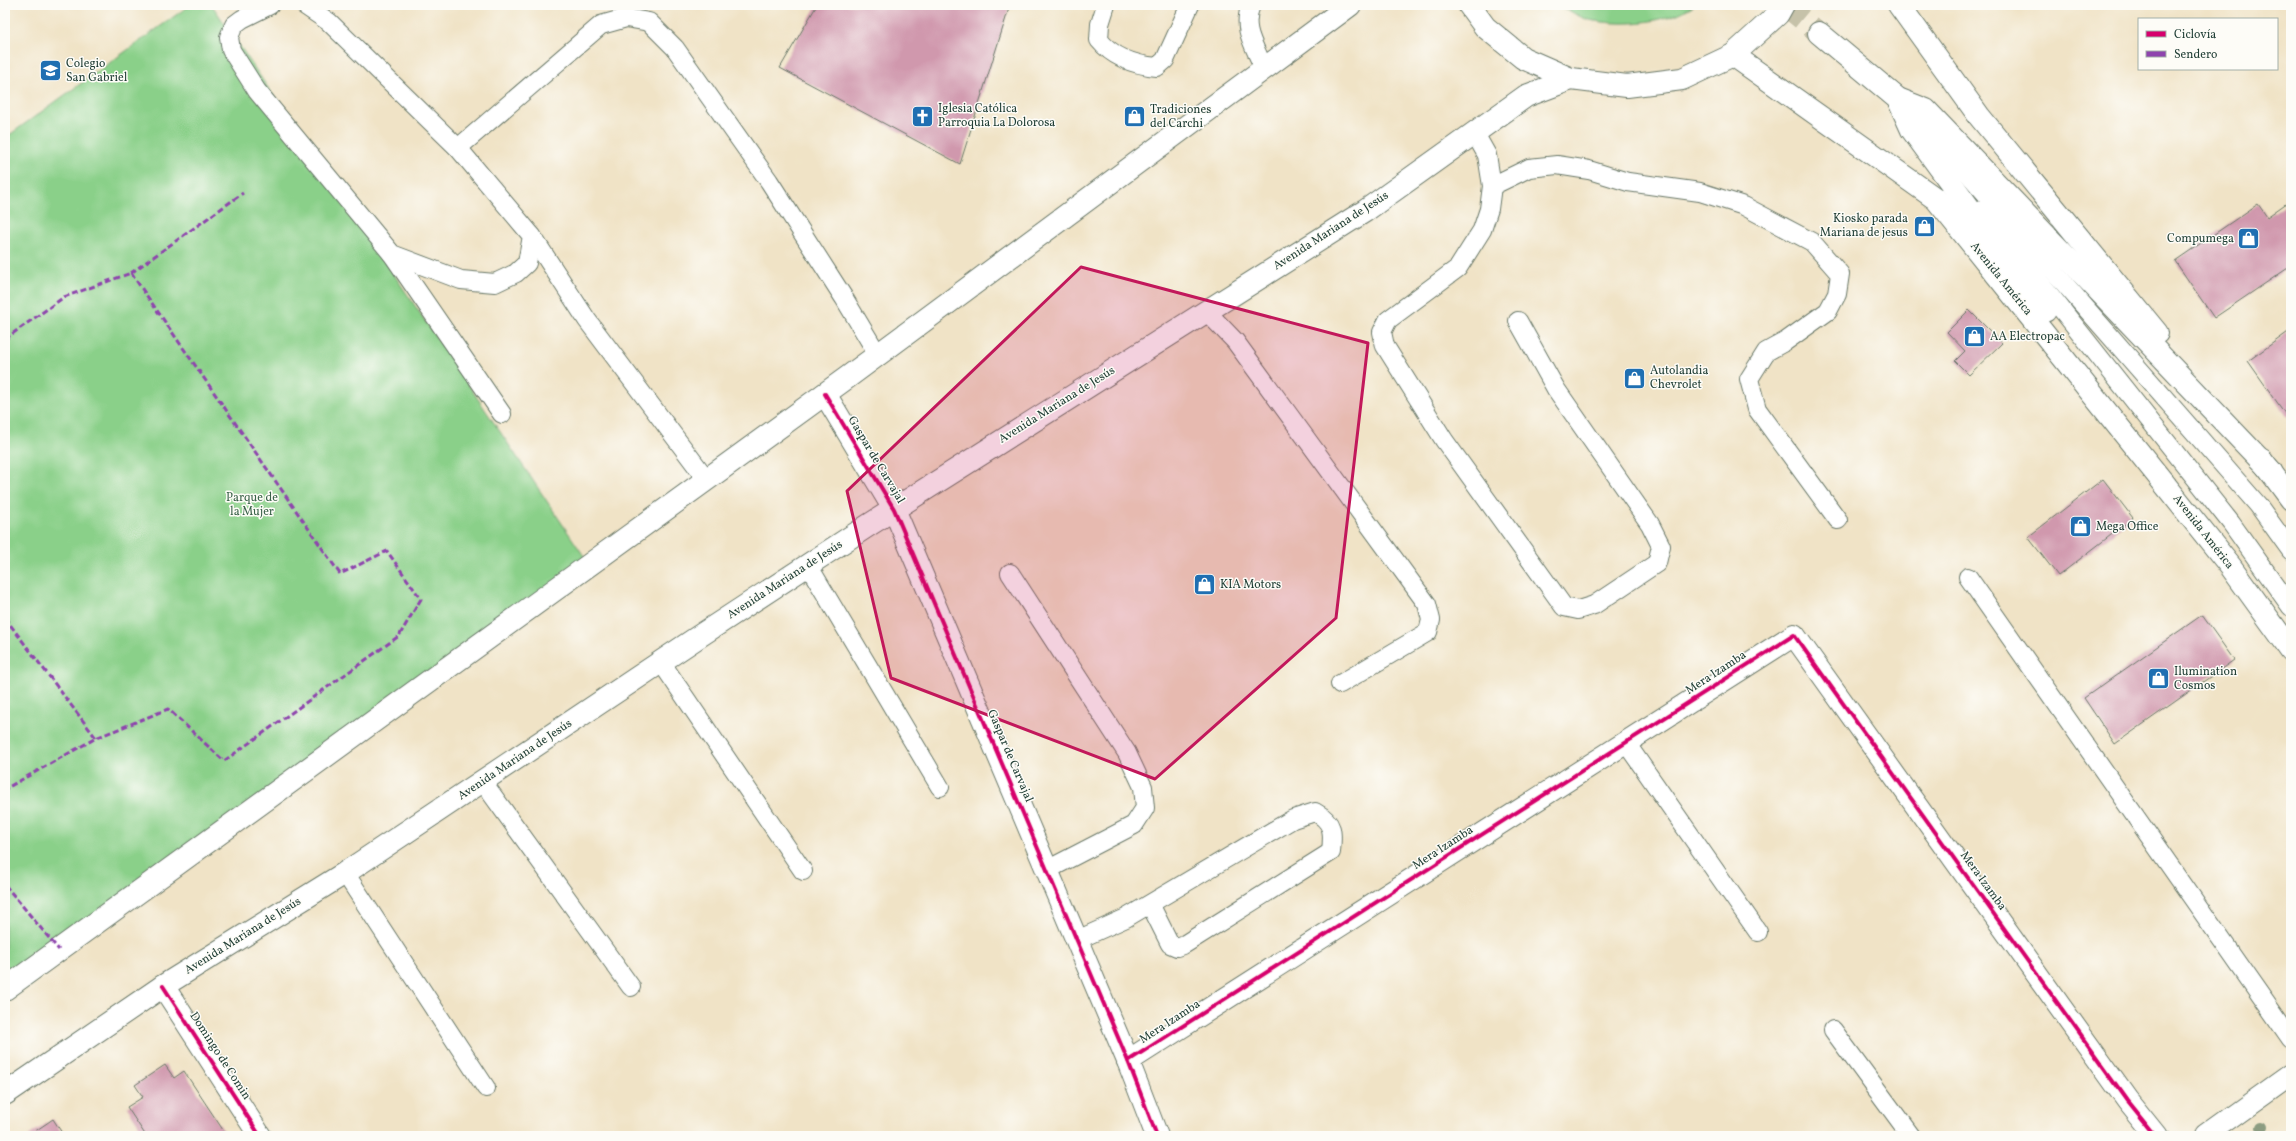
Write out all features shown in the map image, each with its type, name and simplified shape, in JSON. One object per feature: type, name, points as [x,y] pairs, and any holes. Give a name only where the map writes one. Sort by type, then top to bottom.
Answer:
[{"type":"main road","points":[[5,989],[825,394],[1350,5]]},
{"type":"main road","points":[[1470,5],[1485,27],[1524,58],[1571,79],[1627,86],[1682,79],[1733,55],[1778,14],[1783,5]]},
{"type":"main road","points":[[1900,5],[1979,116],[2271,471],[2291,499]]},
{"type":"main road","points":[[1819,33],[1898,99],[1926,110],[2271,471]]},
{"type":"main road","name":"Avenida América","points":[[1733,55],[1936,199],[2231,567],[2291,650]]},
{"type":"main road","name":"Avenida Mariana de Jesús","points":[[5,1094],[163,986],[345,873],[661,662],[894,509],[1365,211],[1526,96],[1571,79]]},
{"type":"main road","points":[[1898,99],[1912,130],[2231,567]]},
{"type":"main road","name":"Gaspar de Carvajal","points":[[825,394],[894,509],[1128,1061],[1156,1136]]},
{"type":"main road","name":"Mera Izamba","points":[[1128,1061],[1794,635],[2127,1100],[2156,1136]]},
{"type":"main road","name":"Domingo de Comin","points":[[163,986],[260,1136]]},
{"type":"main road","points":[[2206,1136],[2291,1075]]},
{"type":"lane","points":[[270,5],[242,19],[234,25],[229,37],[231,50],[257,91],[392,254],[502,414]]},
{"type":"lane","points":[[304,5],[329,22],[458,148],[532,236],[587,320],[706,480]]},
{"type":"lane","points":[[1106,5],[1100,24],[1099,40],[1108,51],[1143,66],[1157,67],[1165,60],[1190,5]]},
{"type":"lane","points":[[1251,5],[1246,21],[1248,31],[1264,69]]},
{"type":"lane","points":[[458,148],[601,25],[626,18],[649,22],[675,48],[769,181],[844,298],[878,355]]},
{"type":"lane","points":[[1898,99],[1914,112],[2258,505],[2291,551]]},
{"type":"lane","points":[[1898,99],[1910,117],[2231,523],[2291,608]]},
{"type":"lane","points":[[1474,132],[1487,155],[1492,186],[1489,209],[1482,230],[1458,268],[1388,320],[1382,332],[1385,346],[1444,440],[1530,561],[1564,607],[1578,610],[1594,605],[1657,563],[1662,546],[1650,524],[1556,388],[1518,321]]},
{"type":"lane","points":[[1492,186],[1529,168],[1557,165],[1589,170],[1628,182],[1700,192],[1744,206],[1812,242],[1840,274],[1837,294],[1828,311],[1786,342],[1766,352],[1749,379],[1758,409],[1838,520]]},
{"type":"lane","points":[[392,254],[462,280],[495,283],[516,273],[527,263],[532,236]]},
{"type":"lane","points":[[1206,311],[1235,341],[1427,604],[1431,620],[1428,632],[1340,684]]},
{"type":"lane","points":[[808,565],[940,787]]},
{"type":"lane","points":[[1010,573],[1127,753],[1143,787],[1145,808],[1134,825],[1047,870]]},
{"type":"lane","points":[[1968,577],[2291,1039]]},
{"type":"lane","points":[[661,662],[803,871]]},
{"type":"lane","points":[[1626,742],[1758,932]]},
{"type":"lane","points":[[483,782],[631,987]]},
{"type":"lane","points":[[1076,940],[1126,918],[1293,819],[1315,812],[1326,818],[1333,833],[1332,852],[1185,944],[1177,947],[1170,944],[1150,904]]},
{"type":"lane","points":[[345,873],[486,1088]]},
{"type":"lane","points":[[1833,1030],[1910,1136]]},
{"type":"highlighted area","points":[[1081,267],[1368,343],[1336,618],[1155,779],[891,678],[847,491]]},
{"type":"green space","name":"Parque de la Mujer","points":[[190,5],[212,5],[590,565],[5,986],[5,138]]},
{"type":"green space","points":[[1558,5],[1694,5],[1672,16],[1646,22],[1620,23],[1590,20]]},
{"type":"building","name":"Iglesia Católica Parroquia La Dolorosa","points":[[817,5],[1010,5],[960,164],[780,68]]},
{"type":"building","name":"Compumega","points":[[2291,200],[2291,266],[2214,318],[2175,261],[2258,204],[2267,217]]},
{"type":"building","name":"AA Electropac","points":[[1969,310],[2002,343],[1969,375],[1955,361],[1965,351],[1947,332]]},
{"type":"building","points":[[2291,330],[2291,422],[2248,361]]},
{"type":"building","name":"Mega Office","points":[[2103,479],[2133,518],[2058,576],[2028,537]]},
{"type":"building","name":"Ilumination Cosmos","points":[[2202,615],[2234,660],[2115,744],[2084,698]]},
{"type":"building","points":[[165,1065],[174,1078],[184,1071],[227,1136],[146,1136],[127,1107],[143,1097],[135,1085]]},
{"type":"building","points":[[53,1119],[64,1136],[28,1136]]},
{"type":"tunnel","points":[[1785,5],[1819,33]]},
{"type":"marked path","points":[[131,273],[243,193]]},
{"type":"marked path","points":[[5,339],[64,297],[131,273],[340,574],[387,551],[421,599],[399,636],[224,761],[168,709],[96,738]]},
{"type":"marked path","points":[[5,618],[96,738],[5,789]]},
{"type":"marked path","points":[[5,885],[59,950]]},
{"type":"cycle path","points":[[825,394],[894,509],[1128,1061],[1157,1136]]},
{"type":"cycle path","points":[[1128,1061],[1794,635],[2127,1100],[2156,1136]]},
{"type":"cycle path","points":[[163,986],[260,1136]]},
{"type":"place","name":"Colegio San Gabriel","points":[[51,71]]},
{"type":"place","name":"Iglesia Católica Parroquia La Dolorosa","points":[[923,116]]},
{"type":"place","name":"Tradiciones del Carchi","points":[[1135,117]]},
{"type":"place","name":"Kiosko parada Mariana de jesus","points":[[1924,226]]},
{"type":"place","name":"Compumega","points":[[2249,239]]},
{"type":"place","name":"AA Electropac","points":[[1974,337]]},
{"type":"place","name":"Autolandia Chevrolet","points":[[1635,378]]},
{"type":"place","name":"Mega Office","points":[[2081,527]]},
{"type":"place","name":"KIA Motors","points":[[1205,585]]},
{"type":"place","name":"Ilumination Cosmos","points":[[2159,679]]}]
